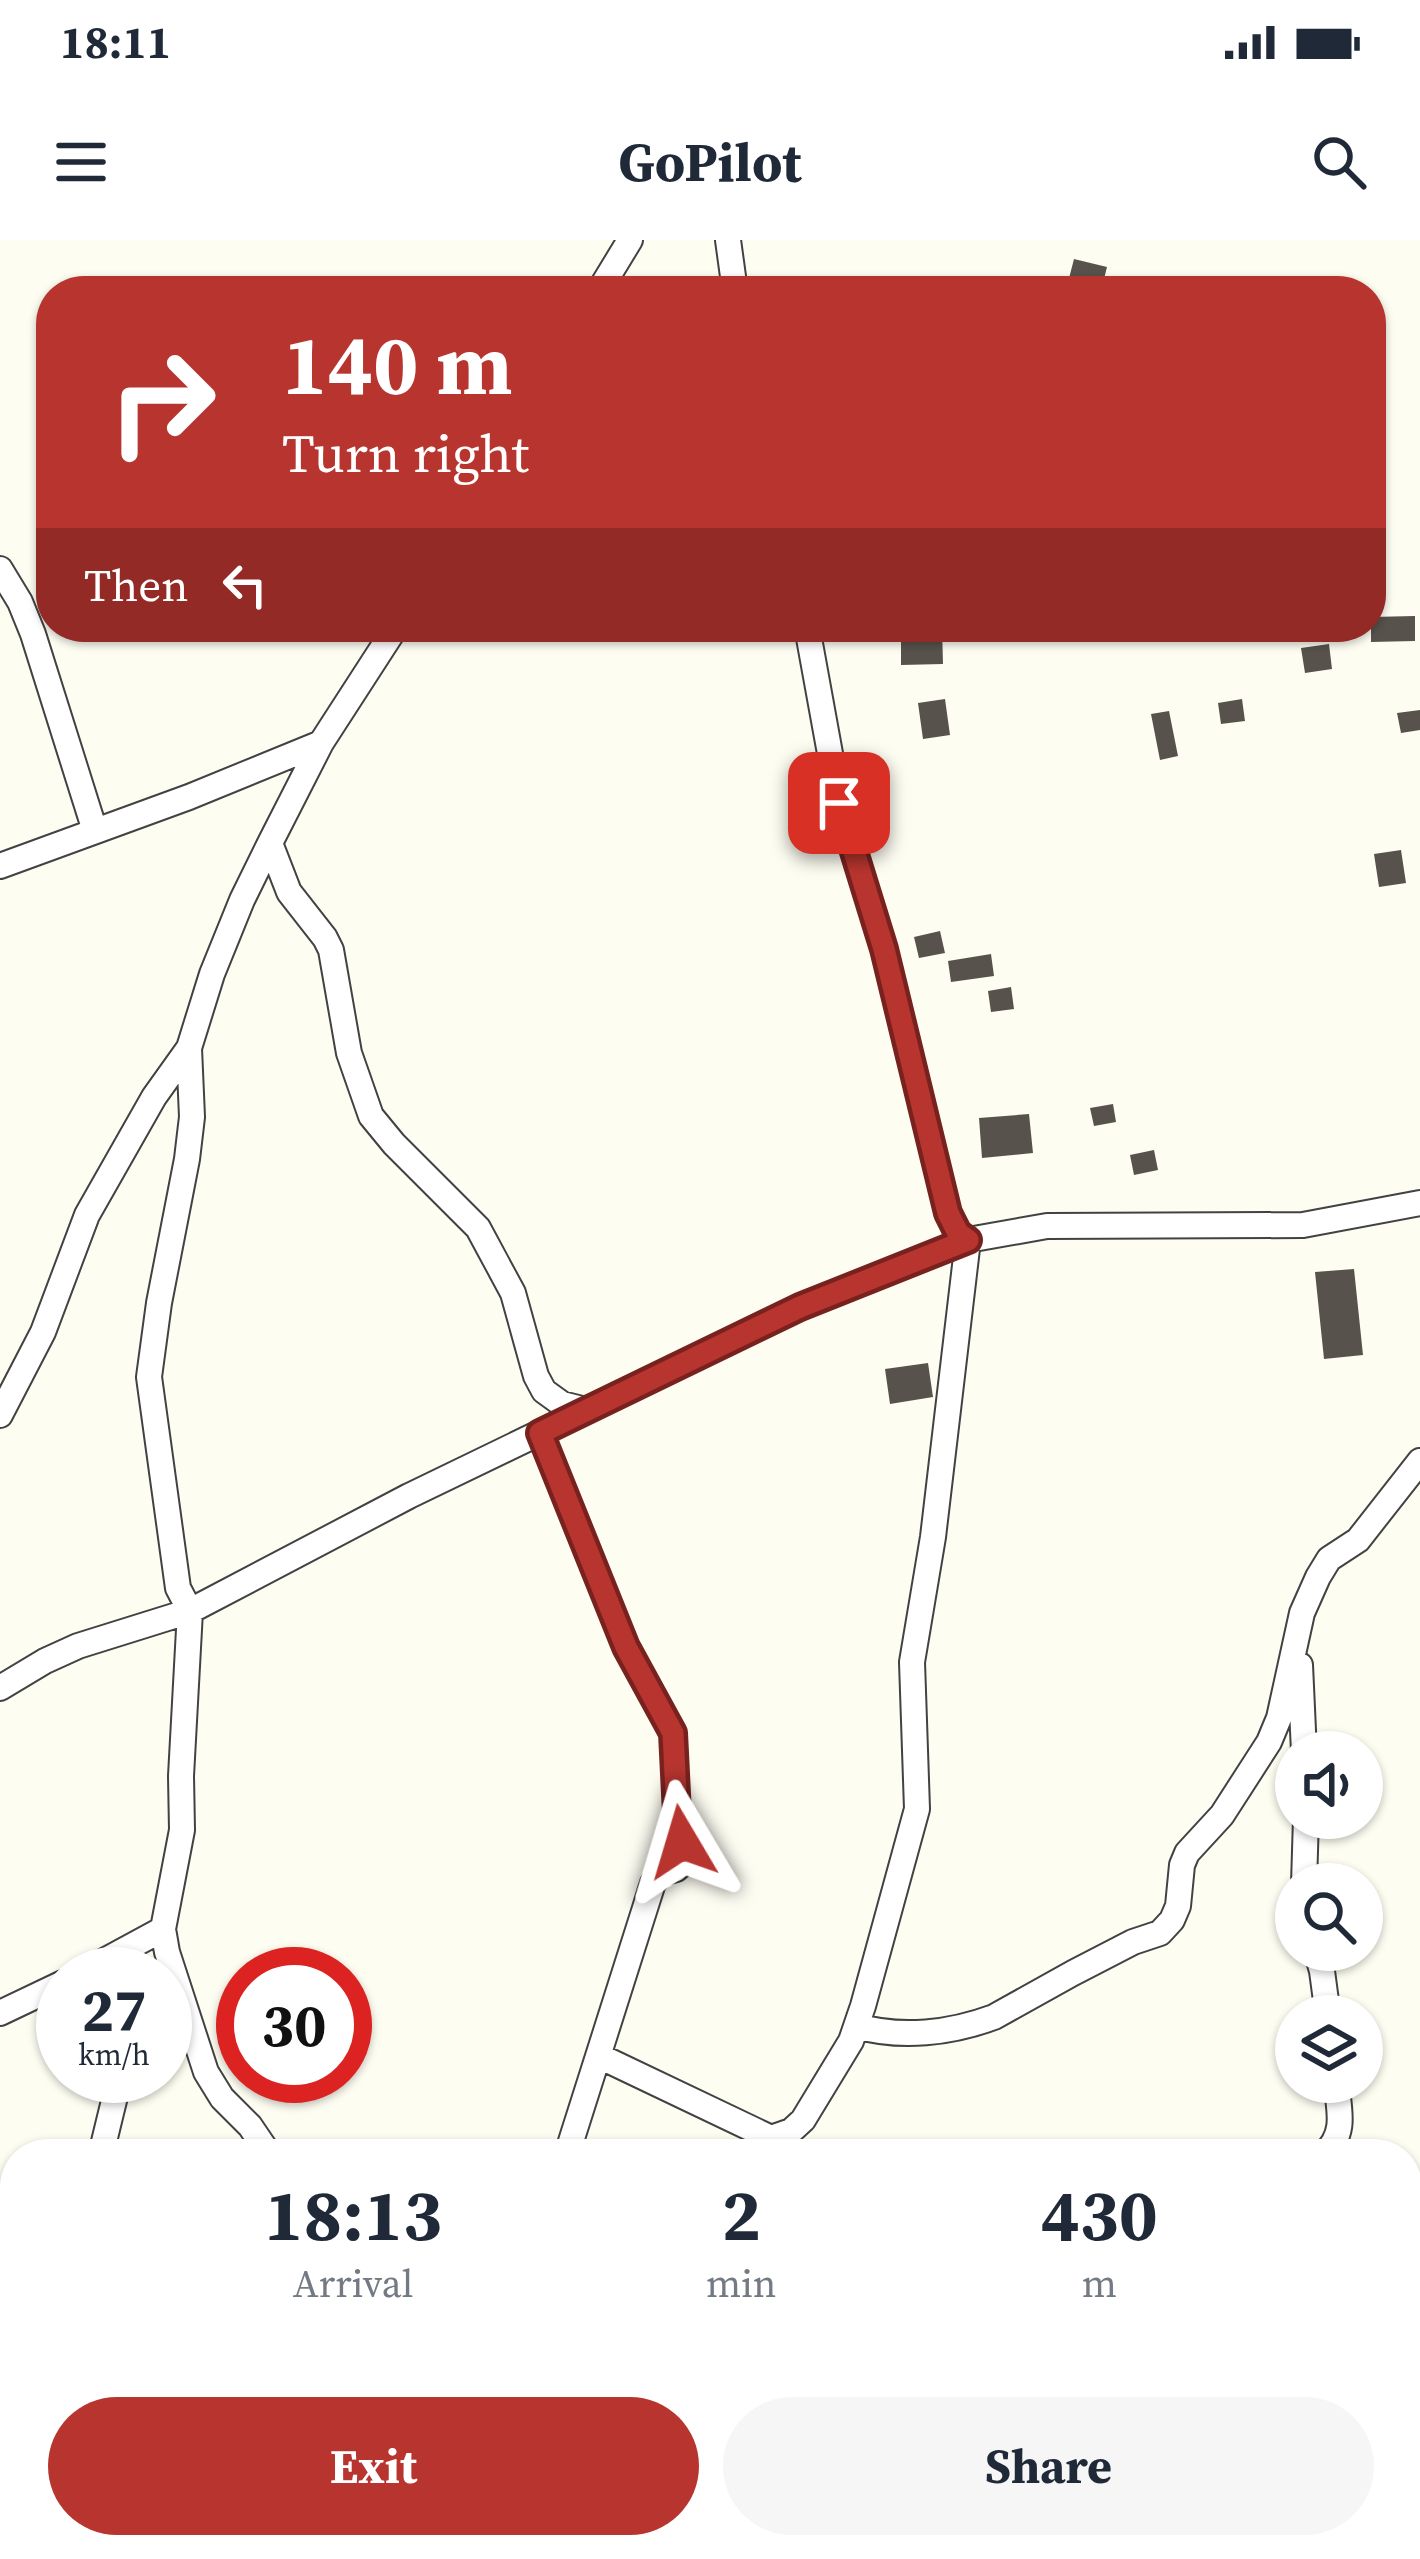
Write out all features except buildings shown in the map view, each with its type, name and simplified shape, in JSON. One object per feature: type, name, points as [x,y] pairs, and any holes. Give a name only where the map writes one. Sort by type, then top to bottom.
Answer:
[{"type":"street","points":[[608,276],[630,240]]},
{"type":"street","points":[[728,240],[733,276]]},
{"type":"street","points":[[0,568],[33,634],[95,831]]},
{"type":"street","points":[[0,1415],[43,1333],[87,1215],[154,1096],[189,1048],[227,937],[270,843],[321,743],[387,642]]},
{"type":"street","points":[[810,642],[839,803],[884,949],[948,1213],[958,1233],[968,1240]]},
{"type":"street","points":[[0,866],[321,743]]},
{"type":"street","points":[[270,843],[289,892],[331,950],[349,1053],[371,1117],[478,1228],[512,1294],[544,1391],[562,1404],[586,1410]]},
{"type":"street","points":[[166,1947],[163,1929],[182,1830],[190,1611],[178,1588],[149,1377],[188,1159],[192,1117],[189,1048]]},
{"type":"street","points":[[0,1688],[78,1646],[190,1611],[409,1496],[800,1307],[968,1240],[1047,1226],[1304,1225],[1420,1203]]},
{"type":"street","points":[[599,2056],[771,2138],[791,2131],[803,2120],[857,2026],[917,1809],[912,1662],[933,1537],[968,1240]]},
{"type":"street","points":[[540,1433],[626,1647],[673,1733],[683,1863],[653,1883],[572,2139]]},
{"type":"street","points":[[857,2026],[898,2034],[971,2025],[1133,1942],[1160,1933],[1178,1906],[1187,1853],[1222,1815],[1269,1742],[1279,1718],[1298,1626],[1318,1577],[1329,1559],[1358,1540],[1420,1461]]},
{"type":"street","points":[[1298,1626],[1303,1731]]},
{"type":"street","points":[[130,1947],[163,1929]]},
{"type":"street","points":[[0,2013],[36,1996]]},
{"type":"street","points":[[192,2030],[206,2072],[259,2139]]},
{"type":"street","points":[[105,2139],[113,2103]]},
{"type":"street","points":[[1337,2139],[1338,2103]]},
{"type":"route","points":[[682,1842],[673,1733],[626,1647],[540,1433],[800,1307],[968,1240],[958,1233],[948,1213],[884,949],[839,803]]}]
